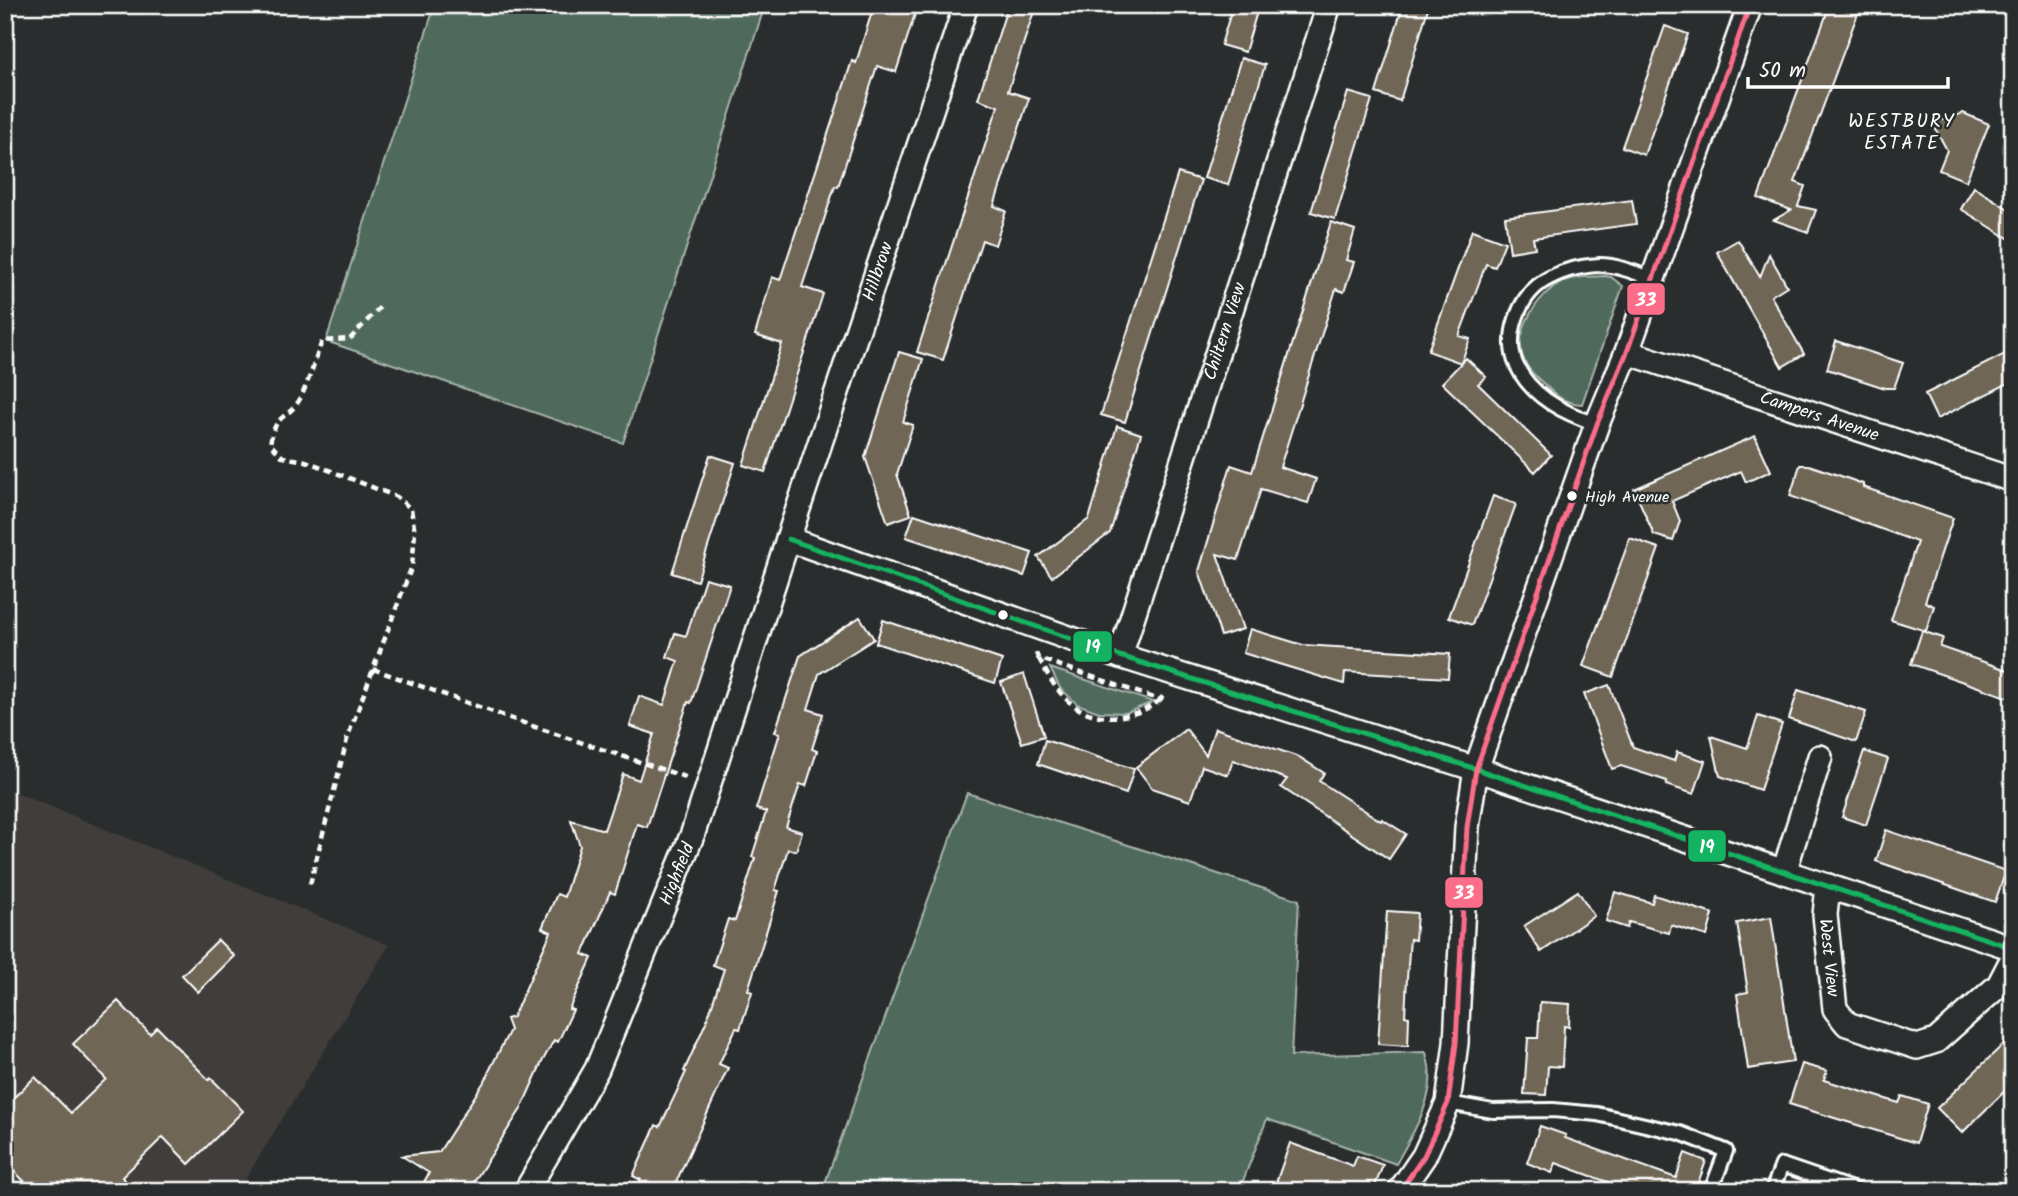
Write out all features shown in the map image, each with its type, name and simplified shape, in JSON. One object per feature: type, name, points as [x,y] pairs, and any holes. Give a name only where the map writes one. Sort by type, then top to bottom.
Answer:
[{"type":"street","name":"Hillbrow","points":[[788,539],[966,5]]},
{"type":"street","name":"Chiltern View","points":[[1120,656],[1329,5]]},
{"type":"street","points":[[1400,1191],[1423,1156],[1448,1103],[1456,1043],[1467,827],[1476,769],[1597,424],[1627,352],[1750,5]]},
{"type":"street","name":"Campers Avenue","points":[[1627,352],[2013,480]]},
{"type":"street","points":[[788,539],[1120,656],[1367,737],[1476,769],[2013,948]]},
{"type":"street","name":"Highfield","points":[[526,1191],[597,1069],[693,833],[788,539]]},
{"type":"street","points":[[1784,872],[1820,757]]},
{"type":"street","name":"West View","points":[[1828,886],[1825,915],[1835,1009],[1847,1024],[1917,1048],[1936,1041],[2000,985],[2013,958]]},
{"type":"lane","points":[[1597,424],[1568,414],[1541,396],[1517,367],[1511,346],[1513,323],[1525,301],[1541,282],[1561,272],[1602,265],[1652,278]]},
{"type":"lane","points":[[1448,1103],[1493,1111],[1553,1110],[1597,1114],[1680,1133],[1726,1151],[1711,1191]]},
{"type":"lane","points":[[1772,1191],[1782,1165],[1858,1191]]},
{"type":"path","points":[[310,884],[348,736],[412,566],[415,533],[411,509],[397,497],[306,461],[283,457],[270,444],[272,429],[279,418],[298,402],[322,341],[350,339],[380,307]]},
{"type":"path","points":[[1038,658],[1058,690],[1073,706],[1096,714],[1120,718],[1148,709],[1160,700]]},
{"type":"path","points":[[373,669],[709,785]]},
{"type":"shaded area","points":[[5,788],[389,945],[238,1191],[5,1191]]},
{"type":"green space","points":[[435,5],[765,5],[623,443],[326,341]]},
{"type":"green space","points":[[1605,276],[1623,286],[1582,404],[1571,402],[1553,393],[1528,367],[1521,350],[1524,327],[1536,305],[1562,282]]},
{"type":"green space","points":[[1050,668],[1153,702],[1126,713],[1099,712],[1077,704],[1060,688]]},
{"type":"green space","points":[[967,793],[1299,900],[1291,1056],[1426,1052],[1430,1074],[1428,1096],[1396,1164],[1267,1119],[1239,1191],[822,1191]]},
{"type":"building","points":[[874,5],[918,5],[896,72],[877,66],[838,187],[835,186],[802,287],[823,294],[765,472],[743,465],[782,344],[755,335],[772,277],[780,280],[852,61],[856,63]]},
{"type":"building","points":[[1008,5],[1036,5],[1008,91],[1029,98],[994,206],[1006,211],[995,245],[982,240],[943,360],[917,352],[998,106],[978,99]]},
{"type":"building","points":[[1233,5],[1259,5],[1245,52],[1221,45]]},
{"type":"building","points":[[1403,5],[1429,5],[1400,101],[1376,93]]},
{"type":"building","points":[[1830,5],[1861,5],[1795,182],[1805,186],[1798,206],[1816,210],[1808,232],[1774,220],[1791,210],[1758,198]]},
{"type":"building","points":[[1665,26],[1688,34],[1644,155],[1622,147]]},
{"type":"building","points":[[1241,58],[1265,65],[1228,185],[1204,178]]},
{"type":"building","points":[[1348,92],[1372,99],[1335,219],[1311,212]]},
{"type":"building","points":[[1963,113],[1989,124],[1966,181],[1939,170],[1947,150],[1936,130],[1939,121]]},
{"type":"building","points":[[1178,173],[1201,180],[1125,422],[1101,415]]},
{"type":"building","points":[[1974,187],[2013,212],[2013,241],[1961,209]]},
{"type":"building","points":[[1632,200],[1636,224],[1533,238],[1535,248],[1510,252],[1505,217]]},
{"type":"building","points":[[1331,222],[1355,230],[1346,260],[1354,262],[1344,292],[1336,289],[1280,467],[1316,479],[1308,503],[1261,489],[1238,560],[1217,554],[1243,629],[1221,636],[1199,571],[1231,465],[1252,472]]},
{"type":"building","points":[[1472,230],[1505,242],[1495,267],[1486,264],[1459,336],[1470,339],[1461,363],[1428,351]]},
{"type":"building","points":[[1738,240],[1760,277],[1769,254],[1787,286],[1771,296],[1804,354],[1782,367],[1717,252]]},
{"type":"building","points":[[1836,341],[1903,363],[1894,388],[1885,388],[1827,369]]},
{"type":"building","points":[[2013,350],[2013,381],[1937,419],[1925,394]]},
{"type":"building","points":[[899,352],[923,359],[903,422],[913,425],[897,474],[911,515],[888,523],[865,457]]},
{"type":"building","points":[[1466,358],[1486,377],[1478,384],[1551,455],[1535,472],[1442,383]]},
{"type":"building","points":[[1117,426],[1141,434],[1110,533],[1052,577],[1038,557],[1089,519]]},
{"type":"building","points":[[1755,436],[1771,471],[1746,482],[1741,471],[1672,501],[1680,521],[1673,541],[1654,535],[1634,489]]},
{"type":"building","points":[[710,455],[735,463],[697,581],[672,573]]},
{"type":"building","points":[[1800,465],[1809,465],[1838,475],[1863,484],[1863,487],[1953,518],[1925,602],[1934,606],[1926,631],[1891,620],[1917,542],[1790,496]]},
{"type":"building","points":[[1493,496],[1516,504],[1472,625],[1449,617]]},
{"type":"building","points":[[914,514],[1032,553],[1024,576],[906,537]]},
{"type":"building","points":[[1630,538],[1659,548],[1613,677],[1583,666]]},
{"type":"building","points":[[705,578],[730,585],[647,827],[637,824],[615,894],[610,892],[583,954],[592,958],[569,1009],[573,1010],[558,1042],[554,1040],[542,1062],[521,1109],[468,1191],[419,1191],[429,1173],[402,1156],[439,1152],[489,1074],[510,1030],[506,1019],[513,1017],[551,932],[542,928],[557,894],[564,897],[580,846],[571,820],[604,830],[623,774],[639,780],[654,734],[630,726],[639,696],[664,705],[678,661],[667,657],[675,633],[686,636]]},
{"type":"building","points":[[860,617],[874,639],[819,674],[808,709],[823,714],[812,749],[817,751],[806,786],[800,784],[786,827],[802,832],[796,851],[788,849],[775,890],[779,891],[748,990],[752,992],[740,1029],[736,1028],[719,1064],[728,1068],[672,1191],[634,1191],[641,1180],[633,1176],[656,1125],[660,1127],[686,1072],[684,1071],[707,1020],[724,969],[713,965],[728,919],[735,921],[755,858],[752,857],[766,812],[756,809],[780,733],[775,732],[800,656]]},
{"type":"building","points":[[883,620],[1002,660],[995,683],[876,643]]},
{"type":"building","points":[[1250,629],[1303,645],[1450,654],[1448,678],[1345,672],[1344,684],[1243,653]]},
{"type":"building","points":[[1922,631],[1943,638],[1940,647],[2013,672],[2013,699],[1911,664]]},
{"type":"building","points":[[1024,674],[1044,736],[1022,743],[1001,682]]},
{"type":"building","points":[[1609,685],[1633,747],[1674,761],[1677,752],[1705,761],[1694,794],[1666,785],[1667,781],[1621,766],[1612,769],[1584,694]]},
{"type":"building","points":[[1798,690],[1866,712],[1856,742],[1789,719]]},
{"type":"building","points":[[1758,716],[1782,724],[1760,790],[1720,776],[1711,736],[1747,748]]},
{"type":"building","points":[[1215,728],[1299,757],[1324,773],[1319,781],[1406,834],[1389,859],[1281,787],[1287,779],[1233,760],[1228,775],[1202,766],[1190,801],[1152,788],[1136,767],[1186,729],[1206,755]]},
{"type":"building","points":[[1045,740],[1134,769],[1126,794],[1038,764]]},
{"type":"building","points":[[1864,751],[1888,759],[1866,825],[1842,817]]},
{"type":"building","points":[[1886,830],[2006,871],[1995,902],[1876,861]]},
{"type":"building","points":[[1578,891],[1594,916],[1541,952],[1524,926]]},
{"type":"building","points":[[1615,892],[1652,903],[1654,895],[1713,914],[1707,936],[1671,925],[1669,933],[1629,922],[1627,928],[1606,921]]},
{"type":"building","points":[[1387,911],[1417,913],[1415,940],[1410,939],[1407,978],[1405,1016],[1409,1017],[1408,1046],[1378,1044]]},
{"type":"building","points":[[1771,917],[1793,1062],[1748,1069],[1737,994],[1748,992],[1737,923]]},
{"type":"building","points":[[218,940],[234,956],[198,992],[182,975]]},
{"type":"building","points":[[118,1001],[150,1034],[157,1027],[243,1111],[189,1164],[163,1137],[122,1177],[135,1191],[34,1191],[5,1162],[5,1106],[35,1077],[71,1113],[106,1079],[73,1044]]},
{"type":"building","points":[[1540,1002],[1570,1004],[1569,1027],[1564,1026],[1562,1067],[1548,1066],[1546,1095],[1524,1094],[1528,1038],[1538,1038]]},
{"type":"building","points":[[2013,1035],[2013,1083],[1962,1133],[1937,1108]]},
{"type":"building","points":[[1802,1064],[1827,1071],[1824,1080],[1899,1103],[1902,1096],[1928,1104],[1916,1143],[1789,1104]]},
{"type":"building","points":[[1540,1126],[1566,1135],[1565,1138],[1676,1178],[1685,1153],[1706,1161],[1697,1186],[1703,1188],[1702,1191],[1632,1191],[1556,1163],[1552,1173],[1527,1163]]},
{"type":"building","points":[[1290,1143],[1353,1166],[1357,1156],[1383,1165],[1373,1191],[1273,1191]]},
{"type":"transit line","name":"33","points":[[1400,1191],[1424,1156],[1448,1103],[1456,1043],[1467,827],[1476,769],[1597,424],[1627,352],[1750,5]]},
{"type":"transit line","name":"19","points":[[788,539],[1120,656],[1476,769],[2013,948]]},
{"type":"place","name":"High Avenue","points":[[1572,496]]},
{"type":"district","name":"WESTBURY ESTATE","points":[[1902,131]]}]
